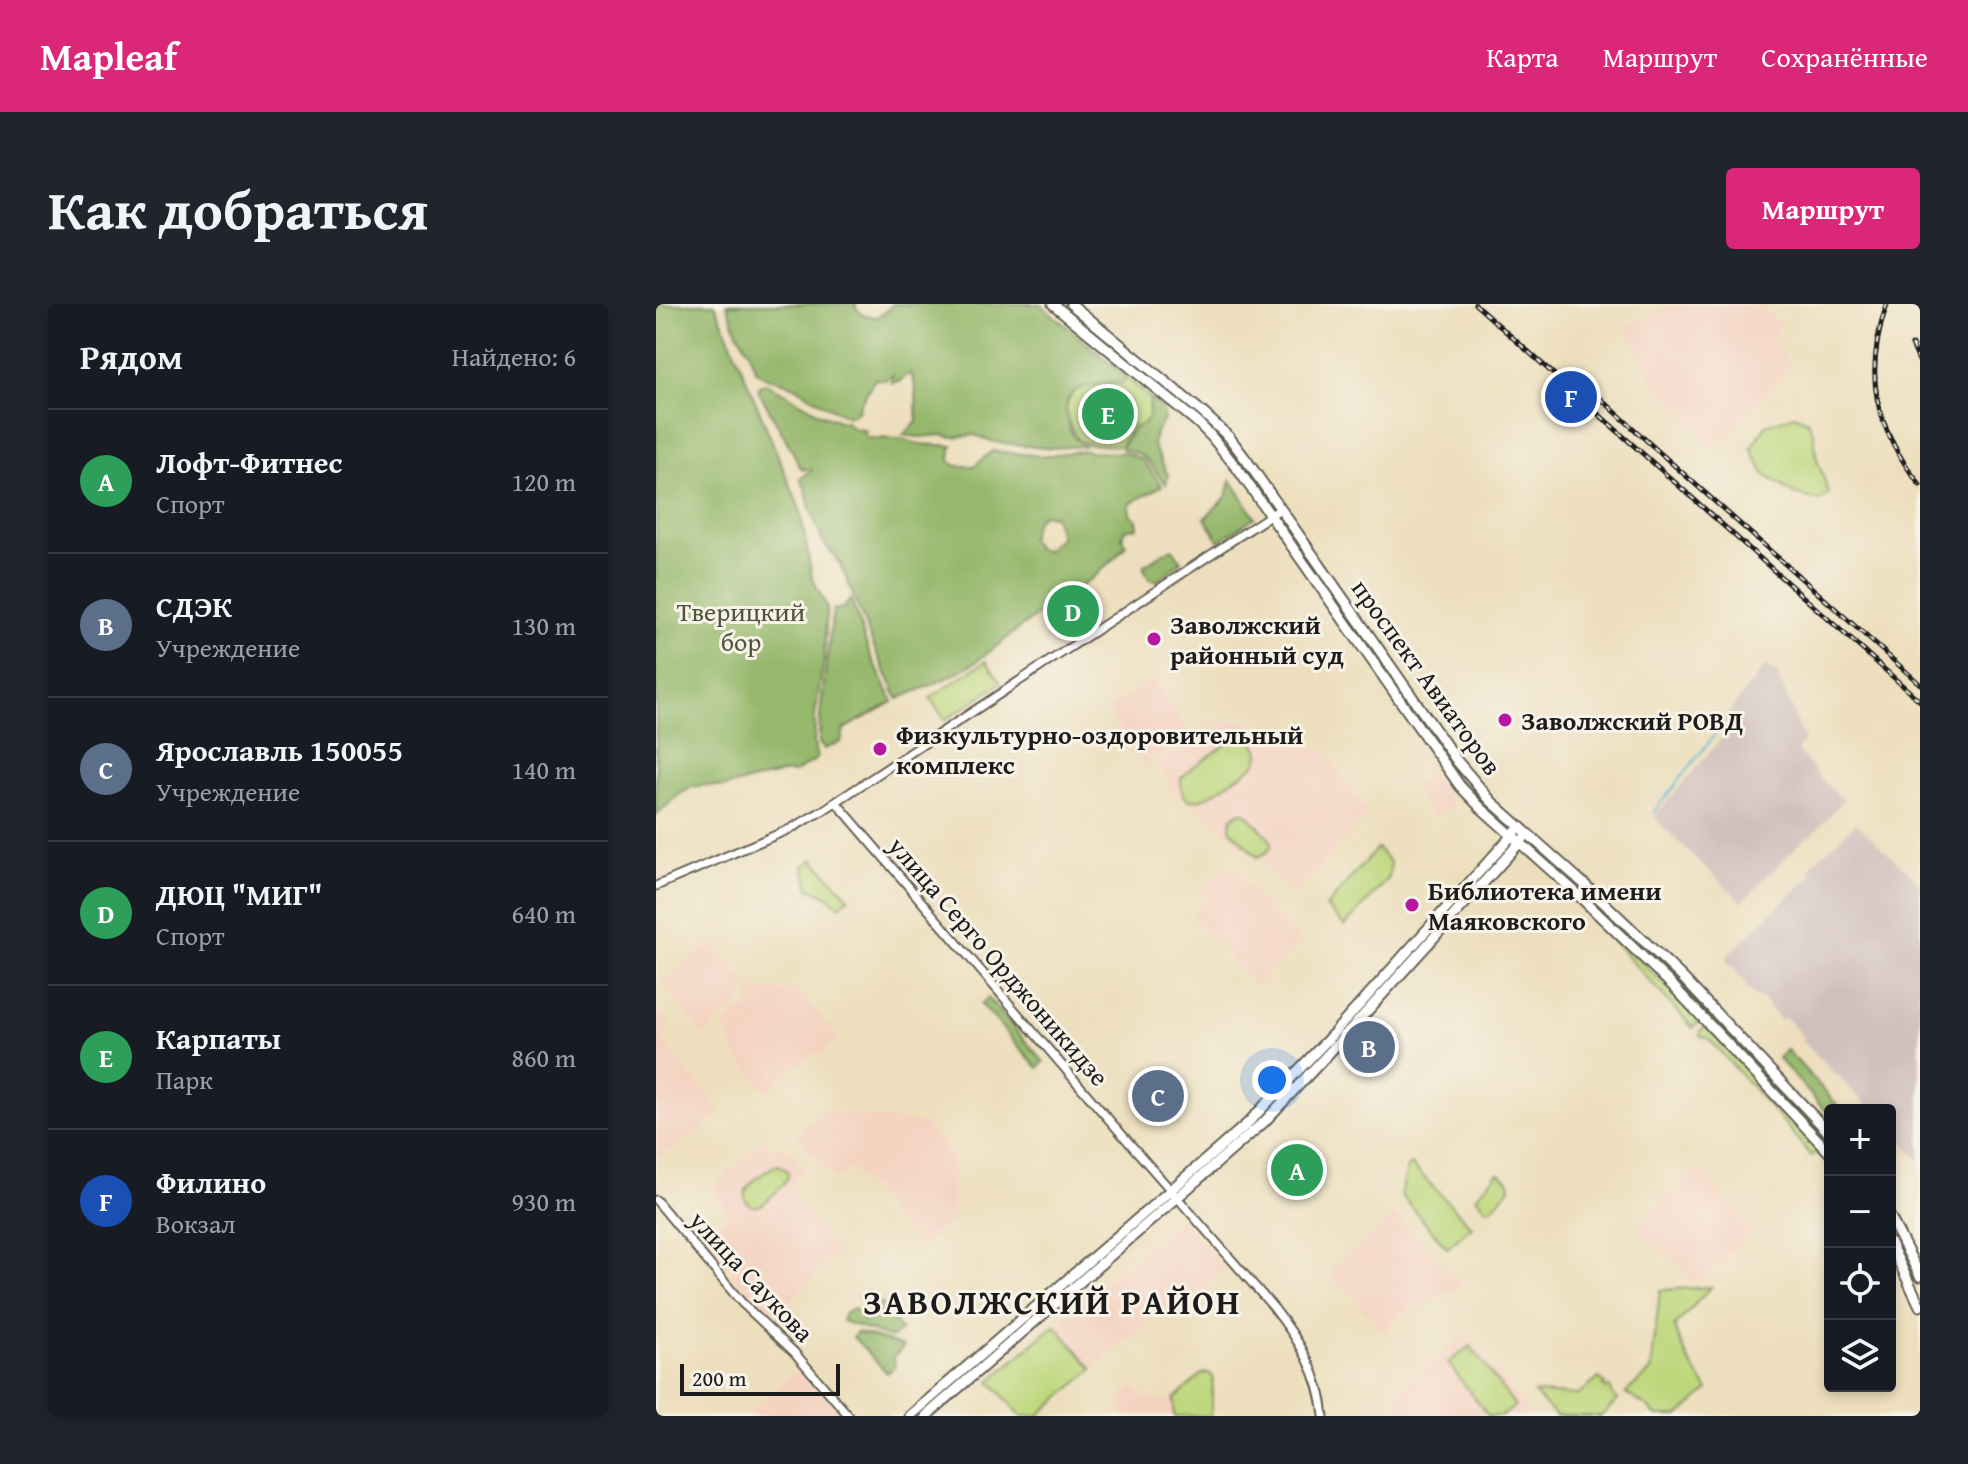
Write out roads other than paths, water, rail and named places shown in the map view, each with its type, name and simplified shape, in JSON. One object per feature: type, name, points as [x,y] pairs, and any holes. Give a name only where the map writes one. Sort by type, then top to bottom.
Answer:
[{"type":"main road","name":"проспект Авиаторов","points":[[1053,304],[1211,436],[1271,515],[1460,786],[1673,986],[1824,1147]]},
{"type":"main road","name":"проспект Авиаторов","points":[[1071,304],[1229,437],[1480,790],[1682,977],[1824,1128]]},
{"type":"main road","points":[[926,1416],[1175,1194],[1247,1124],[1524,830]]},
{"type":"main road","points":[[910,1416],[1175,1194]]},
{"type":"main road","points":[[1896,1229],[1920,1276]]},
{"type":"main road","points":[[1892,1248],[1920,1306]]},
{"type":"street","points":[[656,886],[790,829],[836,802],[1280,509]]},
{"type":"street","name":"улица Серго Орджоникидзе","points":[[836,802],[1268,1301],[1294,1336],[1314,1371],[1324,1416]]},
{"type":"street","name":"улица Саукова","points":[[656,1200],[742,1303],[794,1352],[849,1416]]},
{"type":"waterway","points":[[1653,813],[1728,718]]},
{"type":"railway","points":[[1475,304],[1920,701]]},
{"type":"railway","points":[[1887,304],[1876,354],[1877,399],[1892,442],[1920,485]]},
{"type":"railway","points":[[1912,345],[1920,363]]},
{"type":"railway","points":[[1574,374],[1920,684]]},
{"type":"place","name":"Филино","points":[[1571,397]]},
{"type":"place","name":"Карпаты","points":[[1108,414]]},
{"type":"place","name":"ДЮЦ \"МИГ\"","points":[[1073,611]]},
{"type":"place","name":"Заволжский районный суд","points":[[1154,639]]},
{"type":"place","name":"Заволжский РОВД","points":[[1505,720]]},
{"type":"place","name":"Физкультурно-оздоровительный комплекс","points":[[880,749]]},
{"type":"place","name":"Библиотека имени Маяковского","points":[[1412,905]]},
{"type":"place","name":"СДЭК","points":[[1369,1047]]},
{"type":"place","name":"Ярославль 150055","points":[[1158,1096]]},
{"type":"place","name":"Лофт-Фитнес","points":[[1297,1170]]},
{"type":"district","name":"ЗАВОЛЖСКИЙ РАЙОН","points":[[1052,1301]]},
{"type":"park label","name":"Тверицкий бор","points":[[741,626]]}]
